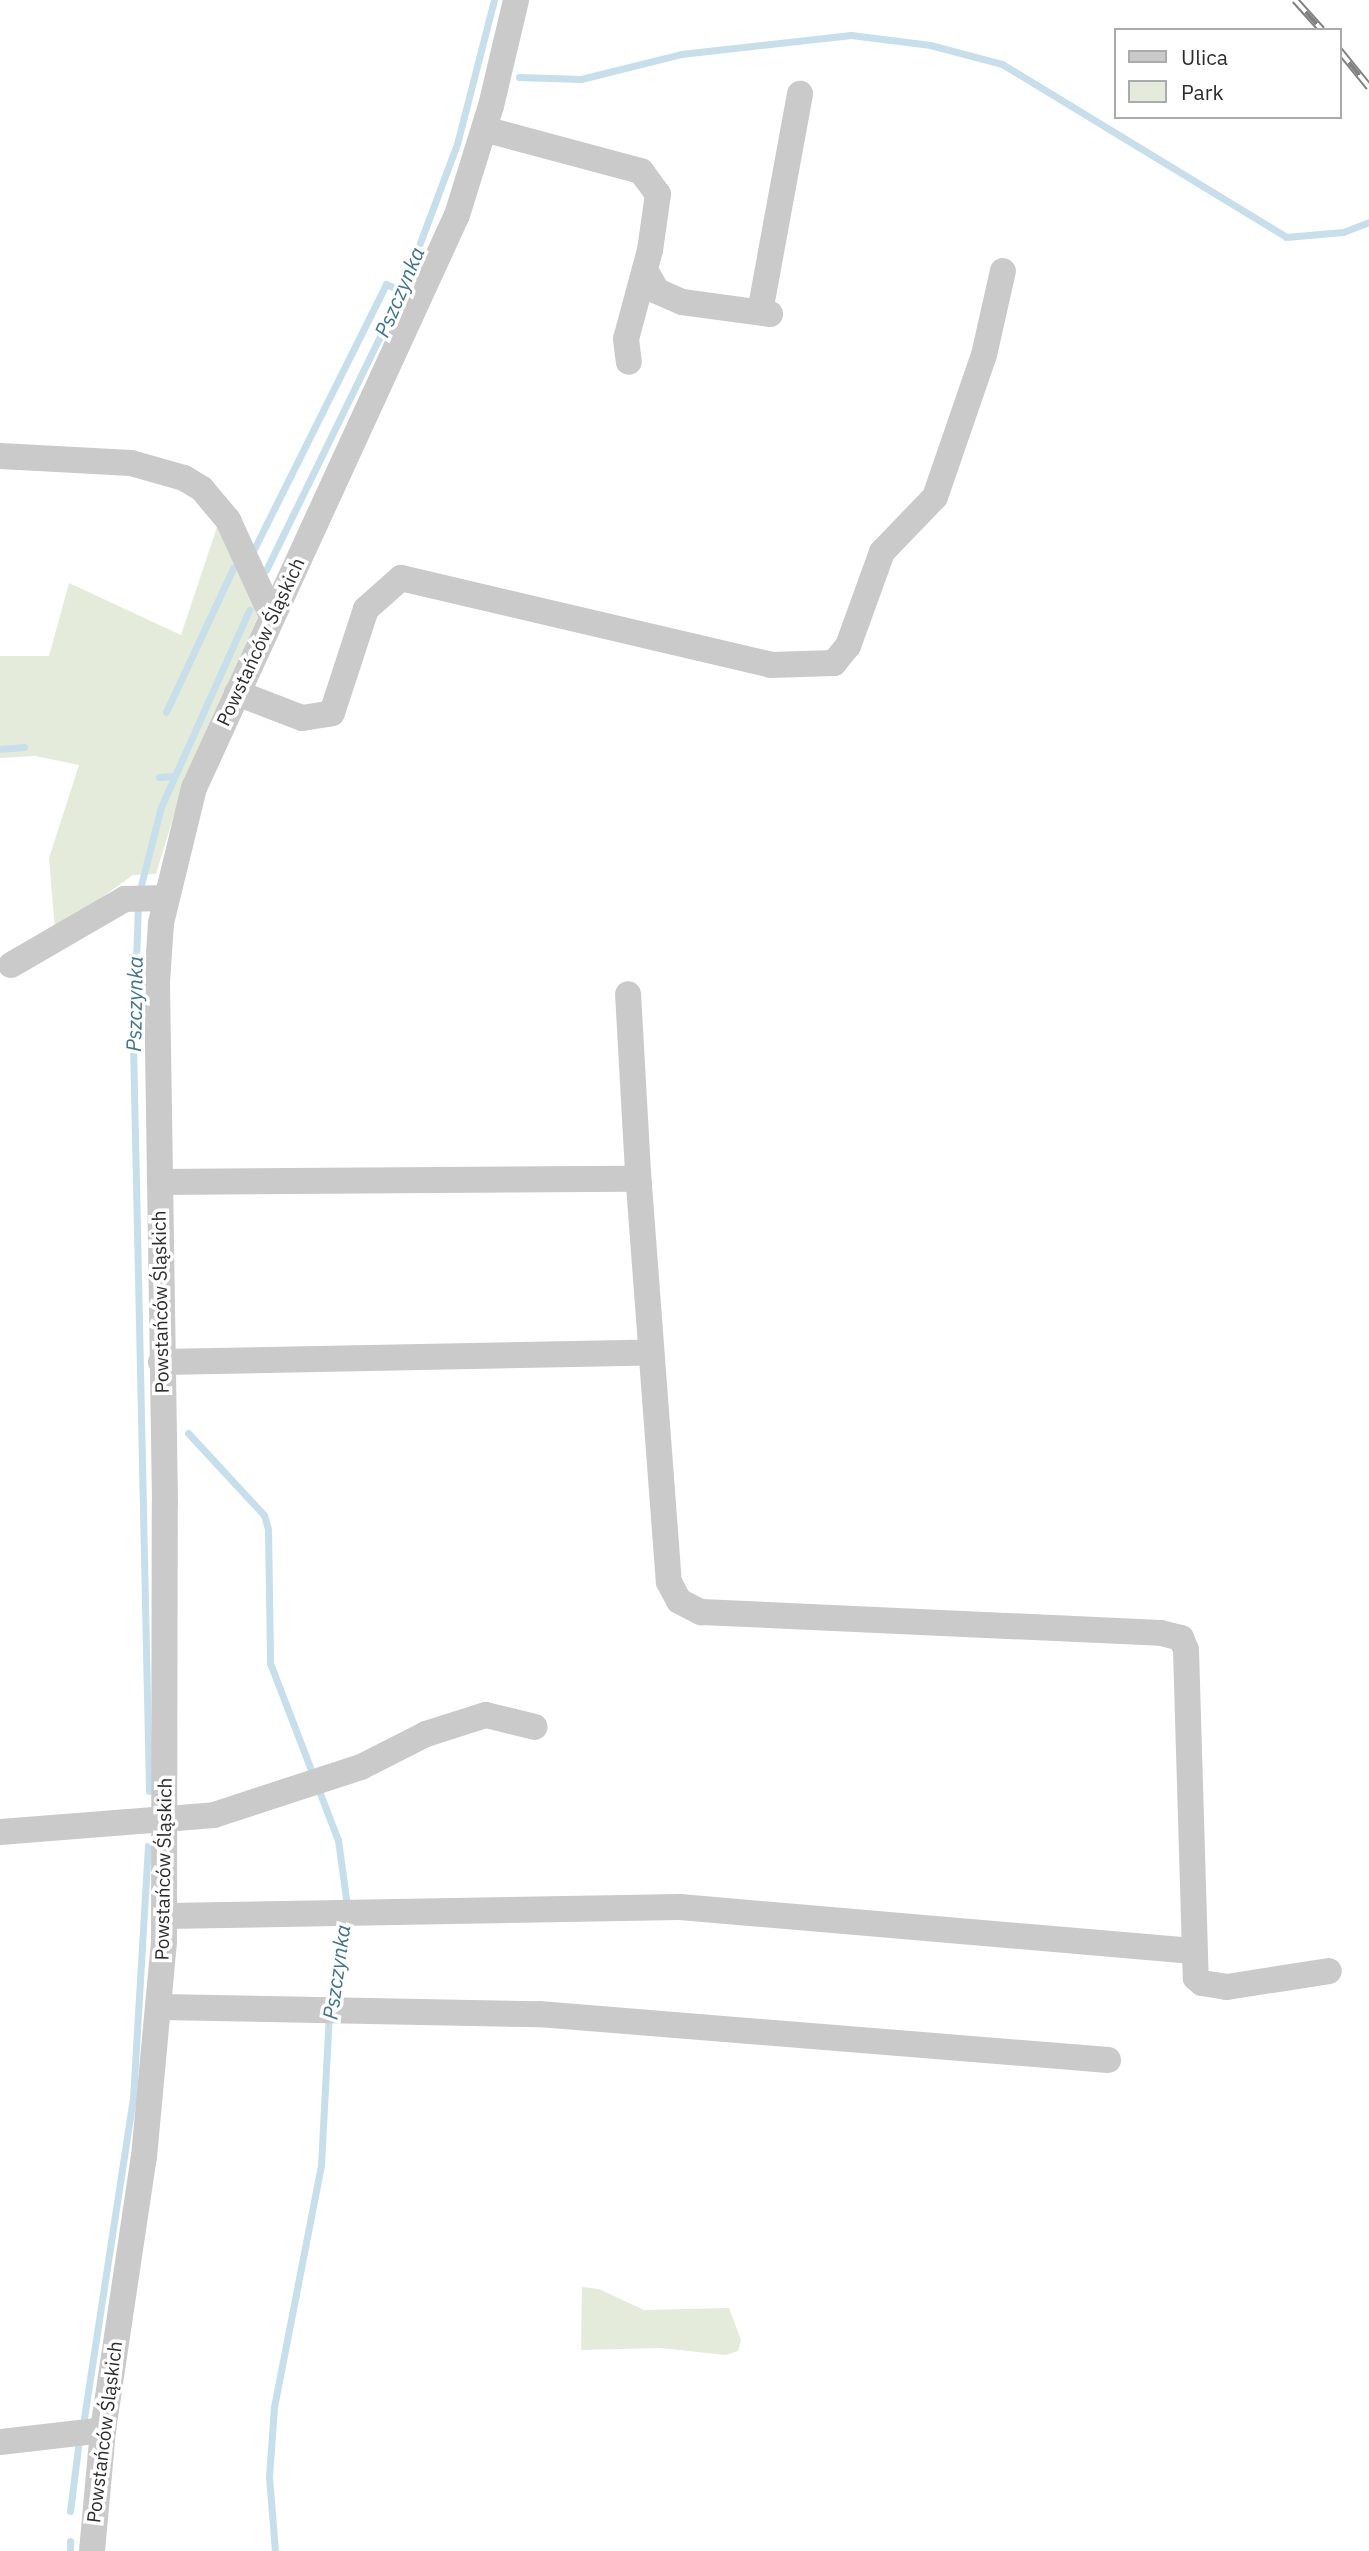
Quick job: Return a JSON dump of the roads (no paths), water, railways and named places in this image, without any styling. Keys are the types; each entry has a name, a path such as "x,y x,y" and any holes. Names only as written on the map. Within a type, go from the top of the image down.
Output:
{"street":[{"name":"Powstańców Śląskich","path":"92,2551 103,2430 144,2157 160,2007 165,1916 167,1817 157,982 165,898 194,788 457,215 484,129 516,0"},
{"path":"645,270 657,291 682,302 765,313 800,94"},
{"path":"484,129 641,172 658,194 645,270 626,340 629,362"},
{"path":"237,694 302,719 332,713 366,609 401,579 771,665 834,663 848,646 883,552 935,497 984,355 1003,271"},
{"path":"0,456 131,463 184,478 202,489 228,520 272,616"},
{"path":"11,965 125,899 165,898"},
{"path":"628,995 651,1353 669,1582 674,1595 690,1608 701,1612 1161,1633 1181,1638 1186,1650 1193,1951 1196,1978 1202,1983 1227,1987 1329,1971"},
{"name":"Powstańców Śląskich","path":"160,1182 629,1179 638,1172"},
{"path":"161,1362 651,1353"},
{"path":"0,1832 214,1815 361,1767 426,1734 486,1715 535,1727"},
{"path":"165,1916 346,1910 680,1907 1193,1951"},
{"path":"160,2007 313,2009 691,2023 1108,2060"},
{"path":"0,2442 103,2430"}],"waterway":[{"name":"Pszczynka","path":"266,570 402,291 457,144 494,0"},
{"path":"519,77 581,79 681,54 851,35 930,45 1002,64 1286,237 1343,232 1369,222"},
{"path":"254,549 386,284 402,291"},
{"path":"166,712 233,568"},
{"name":"Pszczynka","path":"139,893 161,807 249,610"},
{"path":"0,749 24,747"},
{"path":"159,777 174,776"},
{"name":"Pszczynka","path":"138,904 133,1044 149,1791"},
{"name":"Pszczynka","path":"188,1433 264,1515 268,1529 270,1663 338,1840 347,1906"},
{"path":"84,2418 133,2098 148,1845"},
{"name":"Pszczynka","path":"275,2551 269,2477 274,2407 321,2165 330,1991 346,1918"},
{"path":"70,2511 79,2440"},
{"path":"70,2541 70,2551"}],"railway":[{"path":"1295,0 1320,28"},
{"path":"1341,52 1369,87"}]}
